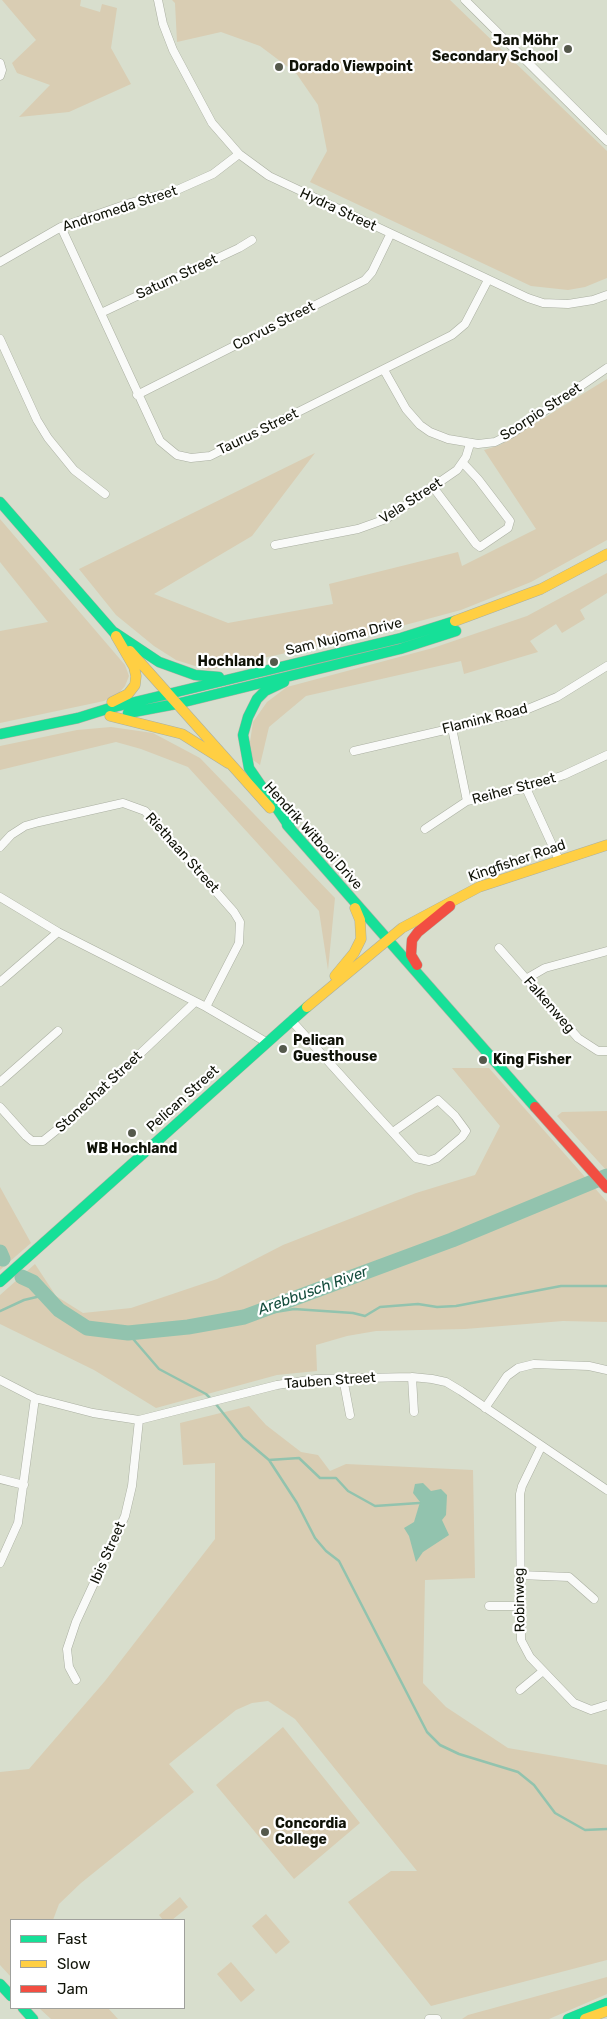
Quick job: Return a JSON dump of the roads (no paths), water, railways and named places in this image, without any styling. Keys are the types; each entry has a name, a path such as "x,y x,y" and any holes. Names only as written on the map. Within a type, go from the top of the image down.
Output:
{"main road":[{"name":"Hendrik Witbooi Drive","path":"0,502 228,763 291,829 347,895 607,1188"},
{"name":"Sam Nujoma Drive","path":"0,734 78,718 167,694 401,638 483,612 540,589 607,554"},
{"name":"Sam Nujoma Drive","path":"78,718 110,716 176,704 400,649 482,623 552,594 607,564"},
{"path":"114,632 147,656 182,671 203,676 238,677"},
{"path":"78,718 128,694 135,685 134,667 114,632"},
{"path":"291,829 249,768 243,735 248,717 257,699 265,691 303,672"},
{"path":"110,716 161,727 182,734 228,763"},
{"name":"Kingfisher Road","path":"387,938 419,917 499,879 607,845"},
{"path":"318,996 354,953 361,939 360,920 347,895"},
{"path":"440,998 414,961 410,945 418,932 462,896"},
{"name":"Pelican Street","path":"0,1282 266,1042 387,938"},
{"path":"0,1984 10,1995"},
{"path":"568,2019 607,2003"},
{"path":"24,2009 33,2019"},
{"path":"585,2019 607,2011"}],"street":[{"name":"Hydra Street","path":"158,0 158,8 169,42 197,99 212,123 239,154 269,176 390,235 543,303 582,302 607,295"},
{"path":"466,0 607,141"},
{"path":"0,63 2,70 0,76"},
{"name":"Andromeda Street","path":"0,262 61,227 130,203 177,190 213,174 239,154"},
{"name":"Taurus Street","path":"61,227 102,313 137,395 160,441 178,455 200,458 210,456 452,336 461,328 488,280"},
{"name":"Corvus Street","path":"137,395 365,280 372,272 390,235"},
{"name":"Saturn Street","path":"102,313 239,248 252,240"},
{"path":"0,339 37,420 48,438 74,470 105,494"},
{"name":"Scorpio Street","path":"384,370 409,413 420,425 430,432 448,439 470,444 495,442 511,434 607,368"},
{"path":"433,487 480,547 508,528 510,520 478,479 463,464 470,444"},
{"name":"Vela Street","path":"276,545 371,526 433,487 463,464"},
{"name":"Flamink Road","path":"354,751 518,713 541,705 607,666"},
{"path":"452,728 467,800"},
{"name":"Reiher Street","path":"425,829 467,800 526,788 564,775 607,755"},
{"path":"526,788 559,860"},
{"name":"Riethaan Street","path":"0,847 18,831 39,822 123,803 145,811 229,906 240,922 239,943 206,1007"},
{"path":"0,897 58,932 206,1007 266,1042"},
{"path":"0,982 58,932"},
{"name":"Falkenweg","path":"499,948 578,1038 598,1052 607,1051"},
{"path":"526,978 545,968 607,951"},
{"name":"Stonechat Street","path":"0,1107 32,1141 43,1141 74,1116 196,1002"},
{"path":"291,1020 392,1132 416,1158 429,1161 446,1153 466,1131 455,1116 438,1100 392,1132"},
{"path":"0,1082 58,1031"},
{"path":"485,1408 507,1376 518,1368 534,1364 589,1366 607,1370"},
{"path":"412,1377 414,1412"},
{"name":"Tauben Street","path":"0,1380 35,1398 93,1413 139,1420 287,1384 343,1378 412,1377 446,1382 607,1490"},
{"path":"343,1378 350,1416"},
{"path":"0,1563 15,1532 24,1485 35,1398"},
{"name":"Ibis Street","path":"76,1680 69,1667 67,1649 125,1516 134,1473 139,1420"},
{"name":"Robinweg","path":"542,1447 522,1486 520,1494 520,1632 524,1648 574,1703 591,1710 607,1705"},
{"path":"0,1478 24,1485"},
{"path":"520,1575 569,1577 594,1599"},
{"path":"489,1606 520,1606"},
{"path":"520,1690 543,1671"},
{"path":"429,2019 437,2019"}],"waterway":[{"name":"Arebbusch River","path":"22,1277 33,1282 59,1310 87,1328 128,1333 188,1327 244,1317 452,1240 607,1176"},
{"name":"Arebbusch River","path":"0,1252 3,1259"},
{"path":"244,1317 294,1309 353,1313 365,1316 380,1307 418,1304 437,1307 456,1306 561,1286 607,1286"},
{"path":"0,1311 24,1300 45,1295"},
{"path":"128,1333 159,1369 206,1394 211,1399"},
{"path":"215,1403 243,1438 269,1460 297,1503 315,1538 326,1551 339,1561 427,1732 440,1745 459,1754 518,1772 534,1785 555,1813 585,1830 607,1829"},
{"path":"269,1460 299,1458 320,1478 336,1478 348,1491 375,1506 419,1503"}],"place":[{"name":"Jan Möhr Secondary School","path":"568,49"},
{"name":"Dorado Viewpoint","path":"279,67"},
{"name":"Hochland","path":"274,662"},
{"name":"Pelican Guesthouse","path":"283,1049"},
{"name":"King Fisher","path":"483,1060"},
{"name":"WB Hochland","path":"132,1133"},
{"name":"Concordia College","path":"265,1832"}]}
